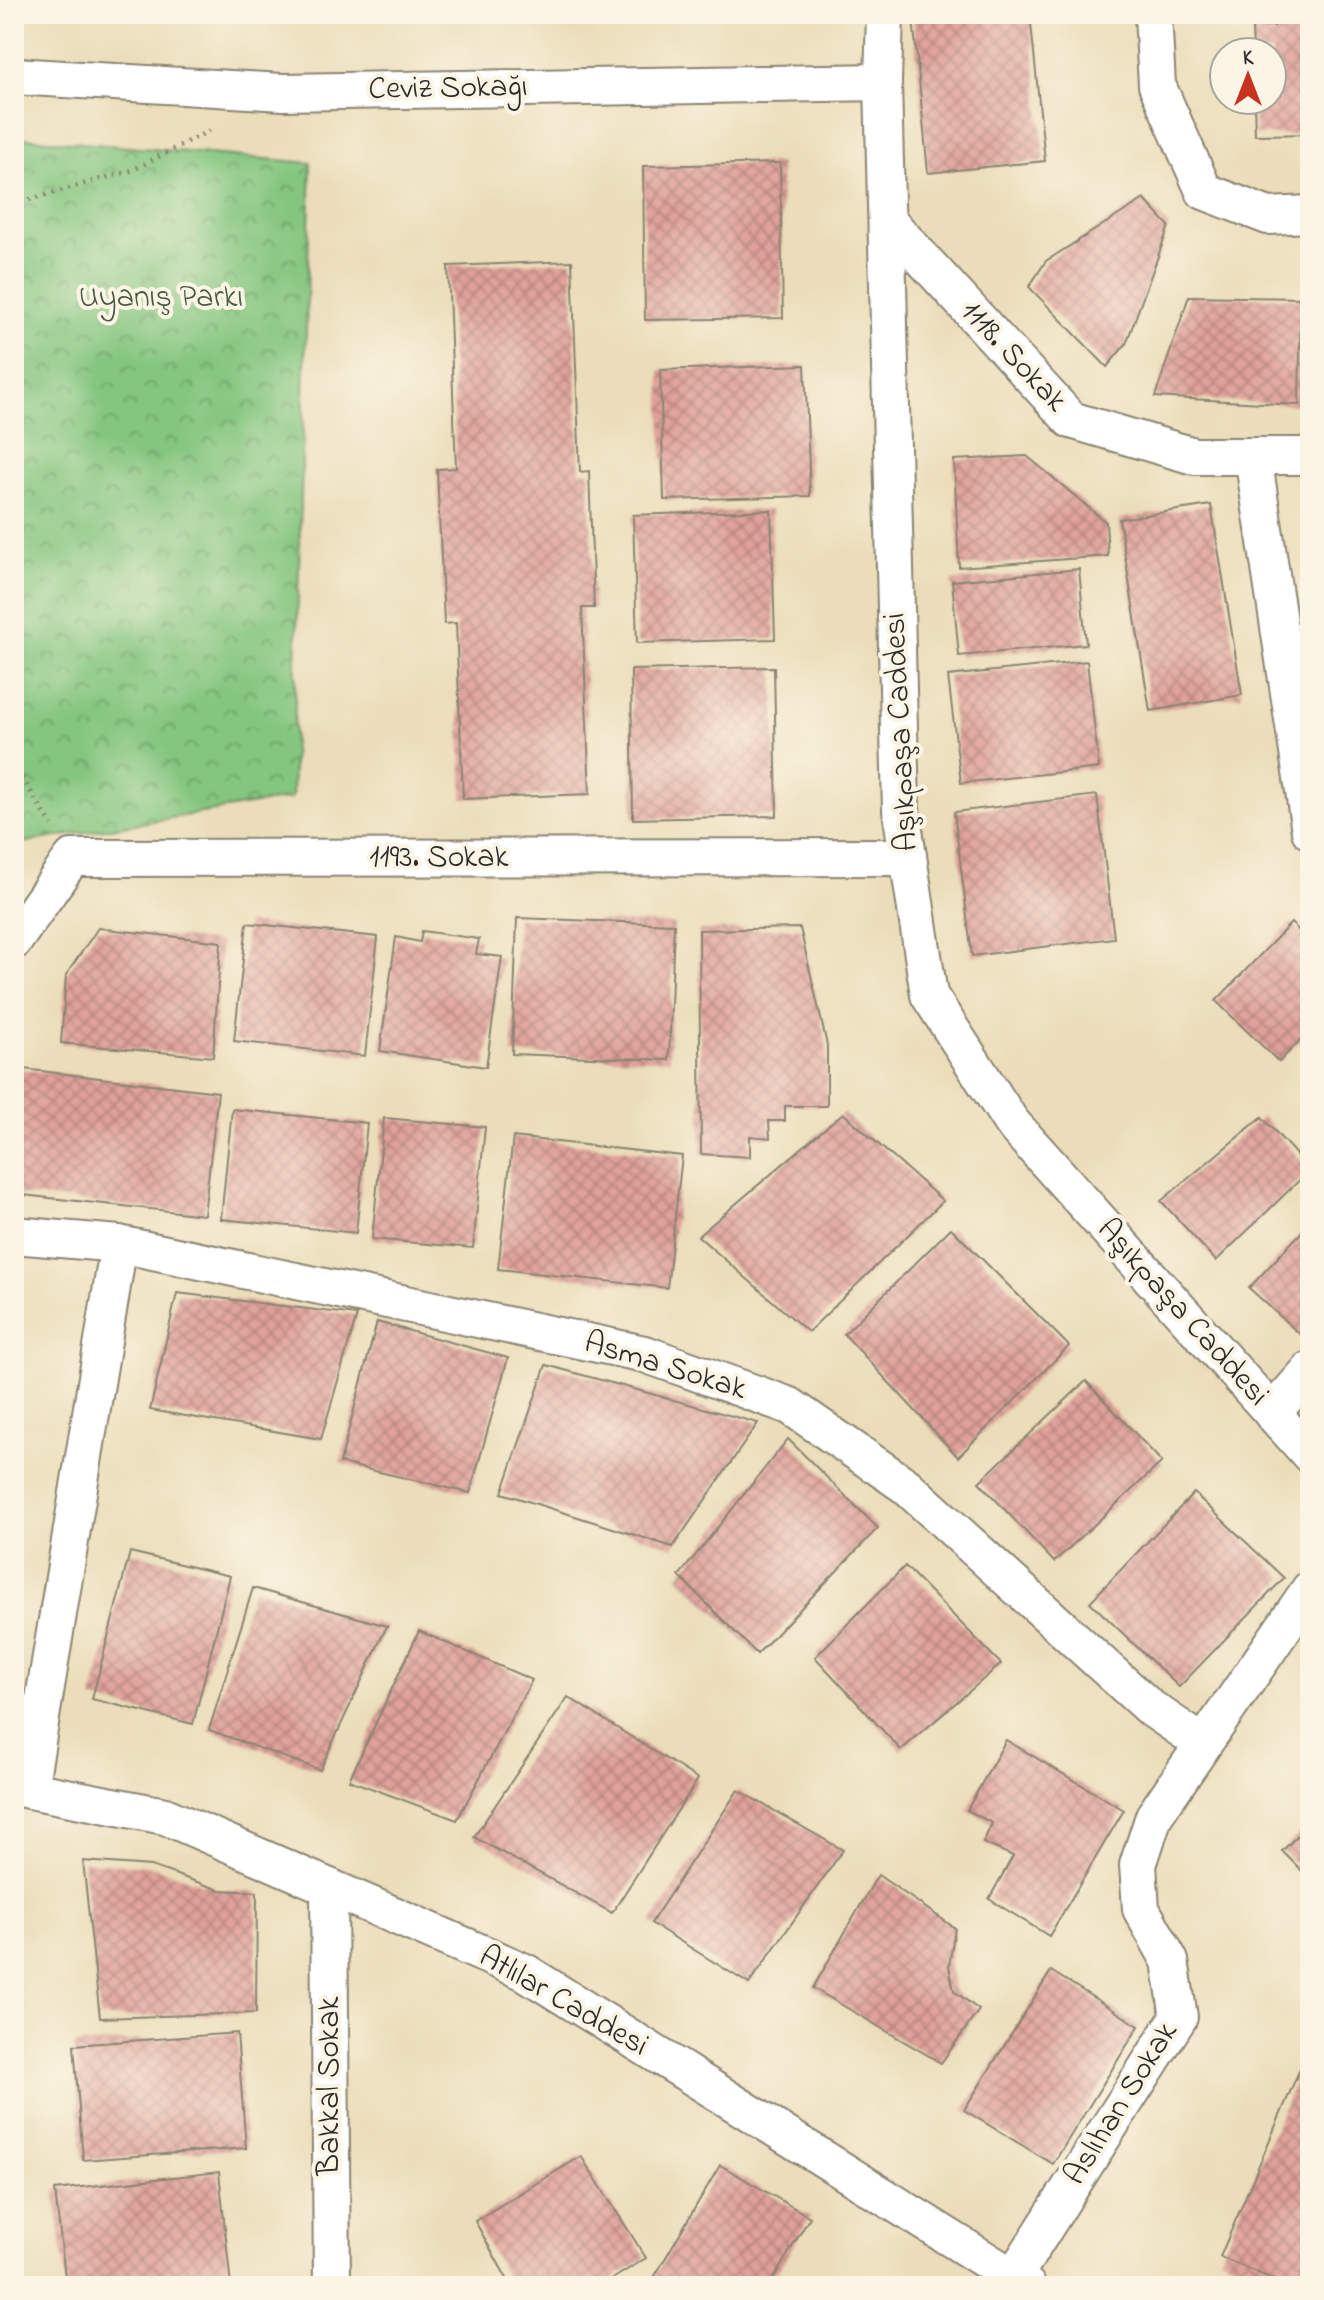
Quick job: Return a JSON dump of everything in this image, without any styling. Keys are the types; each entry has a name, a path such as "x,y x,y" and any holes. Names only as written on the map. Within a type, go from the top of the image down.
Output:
{"street":[{"name":"Aşıkpaşa Caddesi","path":"885,14 883,82 901,810 929,995 1011,1122 1310,1455"},
{"path":"1153,14 1157,85 1204,191 1268,216 1310,214"},
{"name":"Ceviz Sokağı","path":"14,76 283,92 883,82"},
{"name":"1118. Sokak","path":"887,220 1071,420 1194,456 1310,456"},
{"path":"1253,456 1310,831"},
{"name":"1193. Sokak","path":"72,858 908,857"},
{"path":"14,941 72,858"},
{"name":"Asma Sokak","path":"14,1235 119,1244 645,1354 790,1406 906,1486 1149,1707 1202,1743"},
{"path":"22,1789 119,1244"},
{"path":"1272,1413 1310,1370"},
{"name":"Aslıhan Sokak","path":"1020,2282 1179,2017 1170,1961 1141,1909 1138,1865 1154,1816 1310,1589"},
{"name":"Atlılar Caddesi","path":"22,1789 165,1816 525,1972 1020,2282"},
{"name":"Bakkal Sokak","path":"329,1887 332,2286"}],"path":[{"path":"14,204 133,170 215,128"},
{"path":"14,764 72,858"}],"green space":[{"name":"Uyanış Parkı","path":"14,137 311,163 292,798 14,844"}],"building":[{"path":"959,14 1030,14 1045,161 928,173 913,18"},
{"path":"1283,14 1310,14 1310,134 1255,135 1254,116 1288,116 1288,36 1252,36 1252,26 1274,26"},
{"path":"780,163 783,318 645,320 643,166"},
{"path":"1144,199 1169,226 1126,344 1107,367 1029,287 1046,261"},
{"path":"572,261 580,472 589,471 594,608 582,608 590,794 463,799 456,623 444,624 437,469 456,468 448,266"},
{"path":"1189,296 1301,298 1299,405 1155,397"},
{"path":"805,365 810,496 664,500 660,370"},
{"path":"1027,456 1106,522 1108,556 959,567 954,460"},
{"path":"1211,505 1242,695 1150,711 1119,519"},
{"path":"771,510 775,639 637,643 633,515"},
{"path":"1079,569 1086,644 959,656 952,581"},
{"path":"1087,661 1099,768 961,783 948,676"},
{"path":"774,667 777,816 633,819 631,670"},
{"path":"1097,795 1114,938 972,956 954,812"},
{"path":"517,918 674,924 669,1060 512,1054"},
{"path":"247,923 378,937 365,1056 234,1041"},
{"path":"1291,923 1310,941 1310,1030 1279,1062 1216,1001"},
{"path":"98,928 221,942 213,1057 61,1043 66,975"},
{"path":"800,928 827,1045 827,1106 785,1106 785,1121 769,1121 770,1138 750,1136 750,1157 701,1154 699,930"},
{"path":"422,931 479,939 476,954 502,957 486,1067 380,1051 396,937 420,942"},
{"path":"15,1068 218,1092 204,1215 14,1194"},
{"path":"232,1109 367,1123 356,1233 221,1219"},
{"path":"843,1113 943,1201 808,1332 698,1236"},
{"path":"1262,1117 1310,1170 1216,1261 1161,1201"},
{"path":"384,1118 485,1127 473,1248 372,1239"},
{"path":"513,1137 682,1156 667,1288 498,1269"},
{"path":"1310,1223 1310,1330 1303,1337 1249,1288"},
{"path":"951,1228 1069,1346 958,1457 844,1334"},
{"path":"177,1293 357,1315 321,1439 150,1410"},
{"path":"377,1322 508,1358 470,1493 340,1463"},
{"path":"546,1365 758,1423 673,1547 502,1493"},
{"path":"1086,1381 1162,1462 1054,1562 979,1482"},
{"path":"788,1439 878,1528 757,1654 679,1576"},
{"path":"1194,1493 1284,1578 1179,1687 1090,1602"},
{"path":"130,1552 230,1576 193,1724 92,1699"},
{"path":"905,1566 1001,1664 901,1750 815,1657"},
{"path":"253,1588 387,1626 320,1770 209,1730"},
{"path":"419,1631 532,1680 457,1820 349,1780"},
{"path":"568,1697 698,1779 612,1913 474,1837"},
{"path":"1006,1740 1124,1810 1049,1936 989,1899 1013,1856 983,1843 992,1823 967,1810"},
{"path":"738,1790 843,1850 749,1984 651,1923"},
{"path":"1310,1823 1310,1879 1282,1851"},
{"path":"83,1861 151,1866 220,1890 257,1892 256,2013 100,2018"},
{"path":"878,1875 955,1928 949,1966 954,1991 979,2010 941,2063 813,1988"},
{"path":"1051,1971 1139,2026 1053,2164 964,2110"},
{"path":"237,2033 246,2148 83,2160 74,2045"},
{"path":"1304,2059 1310,2062 1310,2286 1289,2286 1220,2257"},
{"path":"581,2156 646,2258 601,2286 511,2286 475,2221"},
{"path":"720,2165 810,2217 769,2286 649,2286"},
{"path":"219,2172 231,2286 66,2286 55,2190"}]}
